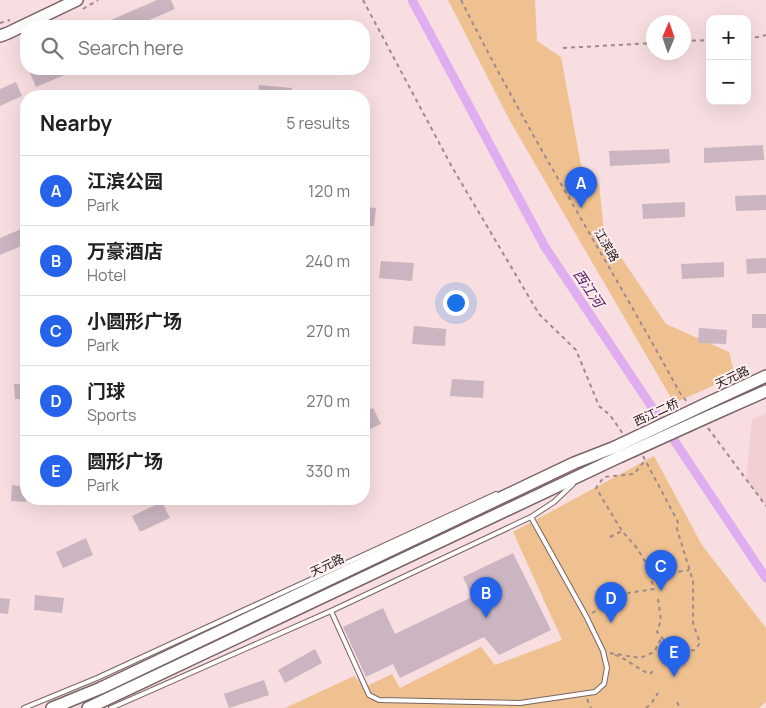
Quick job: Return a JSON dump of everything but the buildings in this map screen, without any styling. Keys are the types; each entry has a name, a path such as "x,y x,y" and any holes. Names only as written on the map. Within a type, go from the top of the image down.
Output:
{"main road":[{"path":"36,20 77,0"},
{"path":"0,36 20,28"},
{"name":"天元路","path":"710,402 766,375"},
{"name":"西江二桥","path":"617,452 714,414 766,391"},
{"name":"西江二桥","path":"617,452 710,402"},
{"path":"88,708 580,477 617,452"},
{"name":"天元路","path":"52,708 101,688 574,463 617,452"}],"lane":[{"path":"509,488 542,473 574,463"},
{"path":"111,708 331,611 531,517 554,502 580,477"},
{"path":"24,708 97,678 500,492"},
{"path":"331,611 369,695 378,700 520,703 595,692 604,684 607,668 603,651 586,616 531,517"}],"path":[{"path":"363,0 452,167 539,314 576,350 600,406 610,415 623,435"},
{"name":"江滨路","path":"460,0 495,69 644,326 680,393 690,406"},
{"path":"751,38 766,35"},
{"path":"691,41 706,40"},
{"path":"563,48 646,43"},
{"path":"706,426 766,506"},
{"path":"640,453 646,459 678,522 677,529 693,581 693,623 700,643 695,650 686,651 683,661"},
{"path":"586,616 628,593 654,589 646,563 637,548 622,531 596,488 604,477 634,474 646,459"},
{"path":"610,537 622,531"},
{"path":"660,585 671,573 690,570"},
{"path":"658,598 662,620 657,632 664,640 662,657"},
{"path":"603,651 640,658 654,652 662,638"},
{"path":"603,651 624,658 640,670 650,674 654,670"},
{"path":"588,693 587,699 591,708"},
{"path":"646,708 658,693"},
{"path":"677,702 680,708"}],"shaded area":[{"path":"448,0 535,0 537,41 561,57 581,165 599,184 604,232 666,324 729,352 735,376 674,403 510,121"},
{"path":"766,413 766,505 746,480 752,419"},
{"path":"654,456 702,545 766,628 766,702 759,708 285,708 354,676 365,687 392,674 400,688 481,647 495,665 562,640 513,532"}],"waterway":[{"name":"西江河","path":"412,0 545,247 766,578"}],"place":[{"name":"江滨公园","path":"581,208"},
{"name":"小圆形广场","path":"661,591"},
{"name":"万豪酒店","path":"486,618"},
{"name":"门球","path":"611,623"},
{"name":"圆形广场","path":"674,677"}]}
